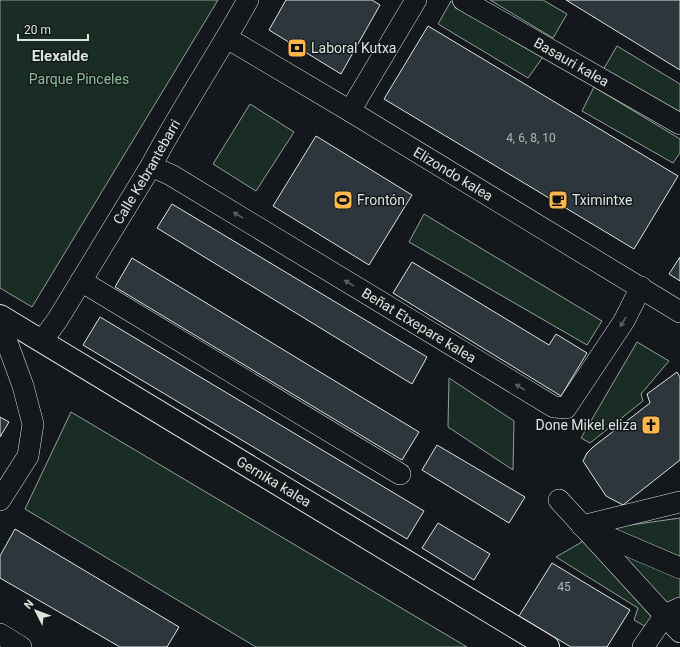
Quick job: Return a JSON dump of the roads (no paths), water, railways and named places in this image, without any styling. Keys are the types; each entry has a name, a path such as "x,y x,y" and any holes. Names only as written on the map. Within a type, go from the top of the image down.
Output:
{"main road":[{"name":"Gernika kalea","path":"0,316 548,647"}],"street":[{"name":"Calle Kebrantebarri","path":"42,341 58,319 151,166 163,142 227,38 248,0"},
{"path":"350,111 416,0"},
{"name":"Basauri kalea","path":"463,0 680,124"},
{"name":"Elizondo kalea","path":"227,38 641,287 680,312"},
{"name":"Beñat Etxepare kalea","path":"151,166 171,175 554,407 566,408 624,321 641,287"},
{"path":"81,281 400,474"},
{"path":"0,323 23,386 32,424 28,456 0,500"},
{"path":"559,500 582,526 672,612 680,632"},
{"path":"582,526 680,502"},
{"path":"582,526 680,568"},
{"path":"643,647 672,612"},
{"path":"0,634 21,647"}],"place":[{"name":"Laboral Kutxa","path":"297,48"},
{"name":"Frontón","path":"343,200"},
{"name":"Tximintxe","path":"558,200"},
{"name":"Done Mikel eliza","path":"651,425"}],"district":[{"name":"Elexalde","path":"60,56"}],"park label":[{"name":"Parque Pinceles","path":"79,79"}]}
